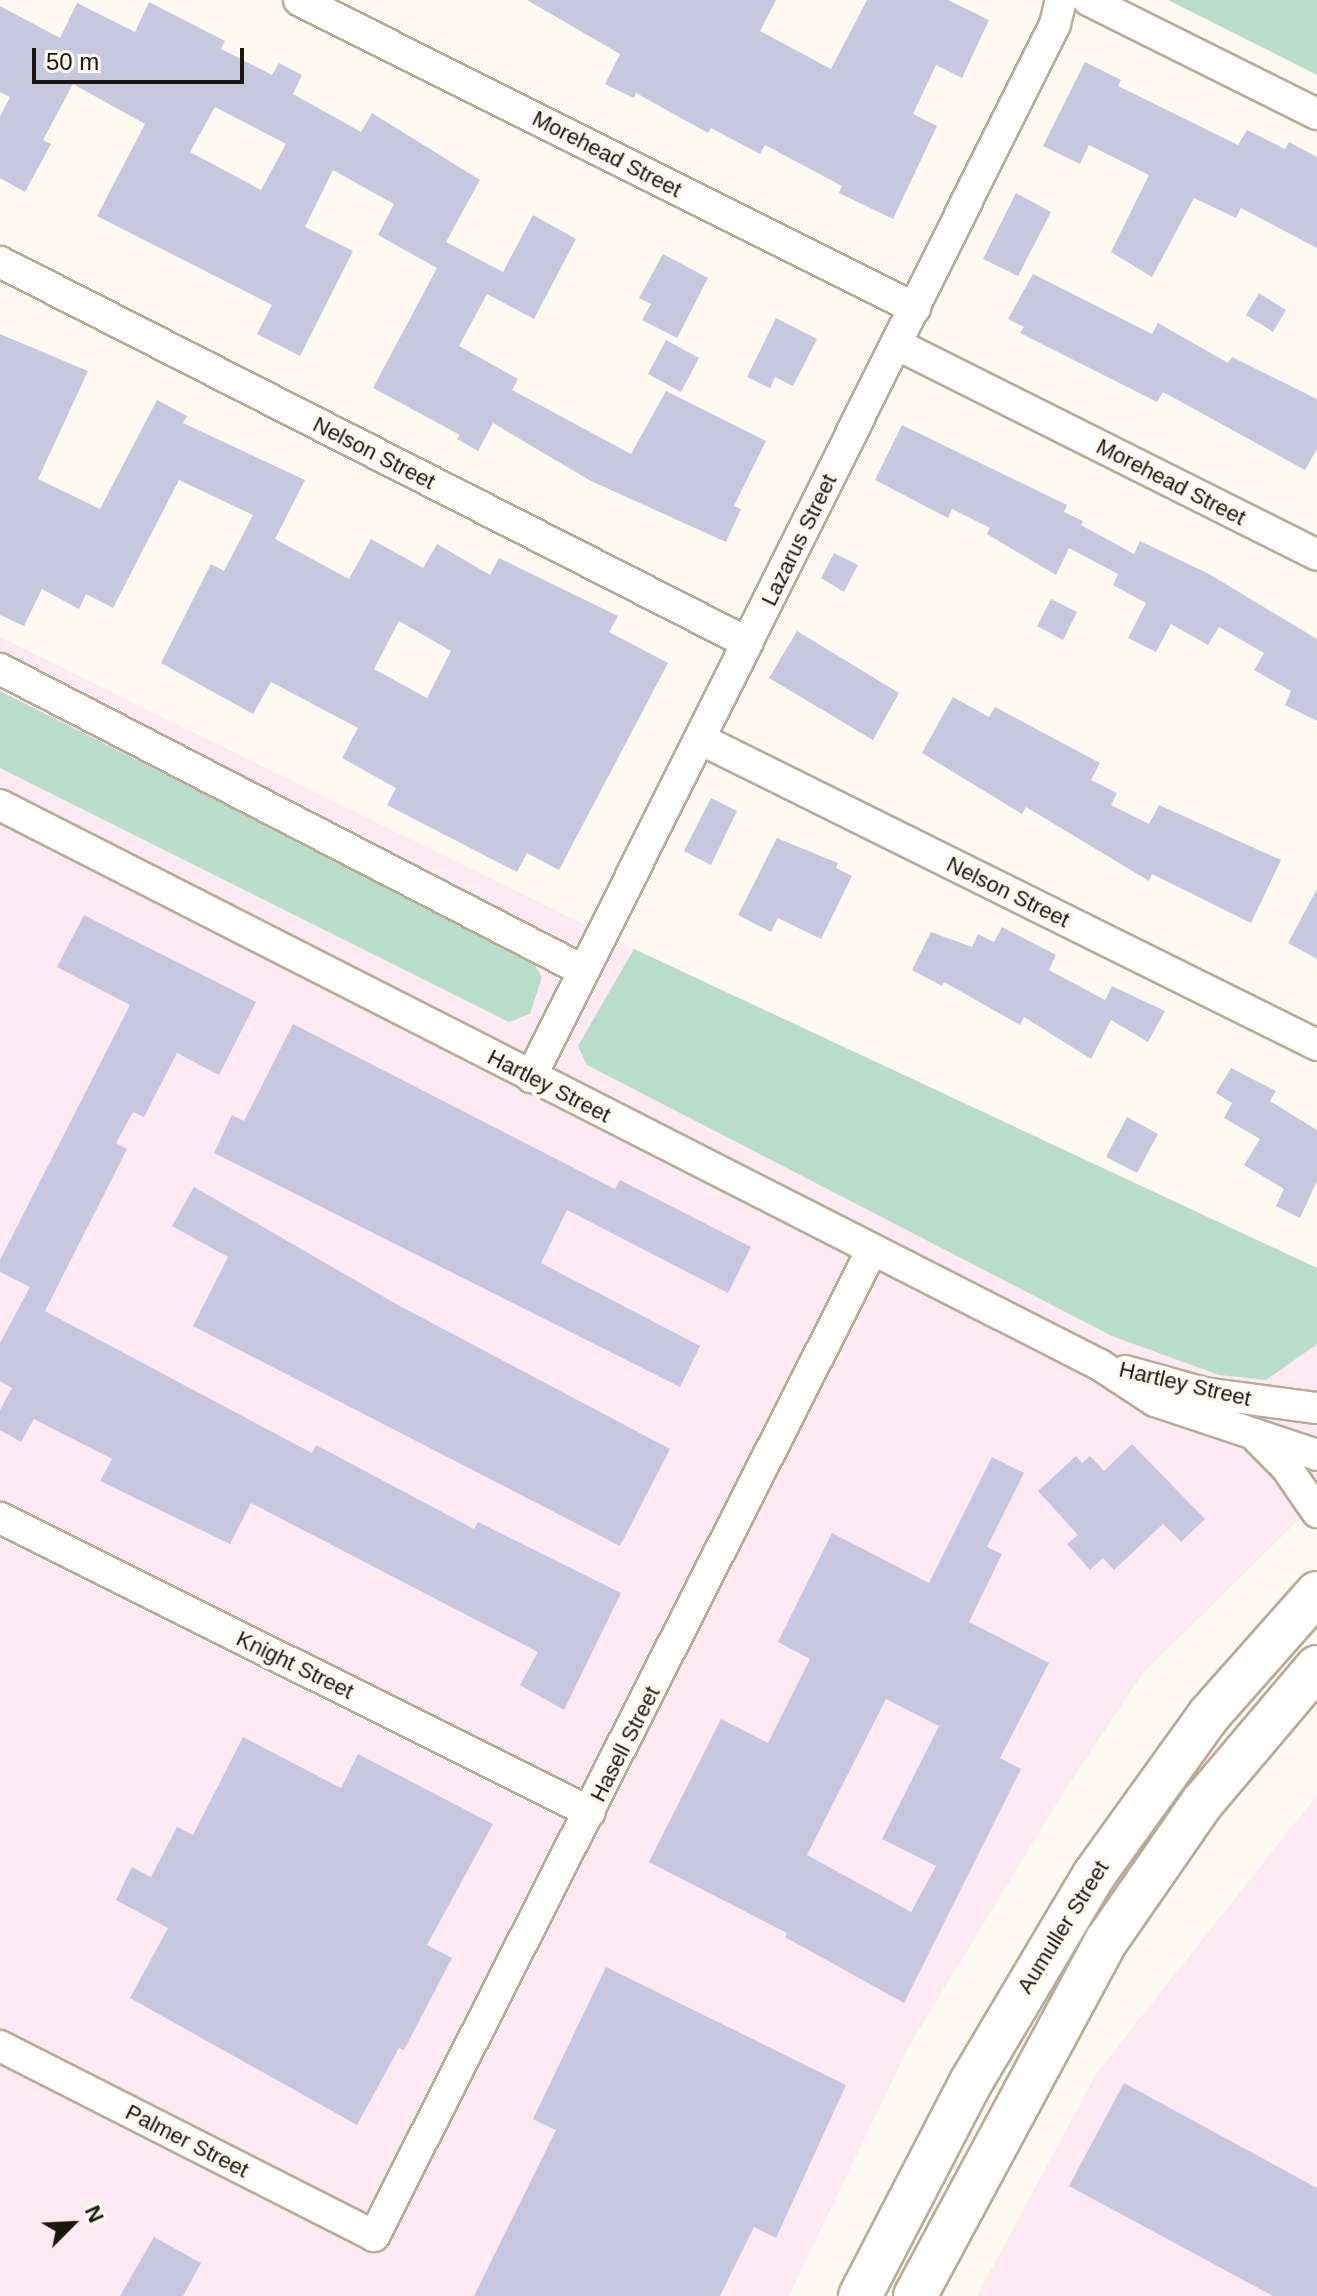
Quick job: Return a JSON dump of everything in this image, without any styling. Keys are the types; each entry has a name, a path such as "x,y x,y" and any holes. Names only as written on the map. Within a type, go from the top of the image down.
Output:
{"main road":[{"name":"Aumuller Street","path":"860,2296 971,2082 1094,1875 1209,1715 1312,1591"},
{"name":"Aumuller Street","path":"915,2296 1107,1940 1230,1766 1317,1667"}],"street":[{"name":"Morehead Street","path":"299,0 915,308"},
{"name":"Lazarus Street","path":"531,1077 1055,24 1061,0"},
{"path":"1088,0 1317,114"},
{"name":"Nelson Street","path":"0,262 748,643"},
{"name":"Morehead Street","path":"896,344 1317,555"},
{"path":"0,669 584,971"},
{"name":"Nelson Street","path":"700,739 1317,1045"},
{"name":"Hartley Street","path":"0,805 1100,1365 1155,1401 1317,1455"},
{"name":"Hasell Street","path":"374,2236 872,1250"},
{"name":"Hartley Street","path":"1100,1365 1204,1393 1317,1408"},
{"name":"Hartley Street","path":"1254,1436 1286,1467 1317,1512"},
{"name":"Knight Street","path":"0,1518 590,1812"},
{"name":"Palmer Street","path":"0,2046 374,2236"}],"shaded area":[{"path":"0,637 634,949 1317,1268 1317,1502 1143,1673 1062,1795 909,2046 789,2296 0,2296"},
{"path":"1317,1795 1317,2296 977,2296 1096,2074"}],"green space":[{"path":"1168,0 1317,0 1317,75"},
{"path":"0,691 531,959 542,977 530,1014 509,1022 0,768"},
{"path":"634,949 1317,1268 1317,1344 1266,1380 1219,1375 1112,1336 587,1065 578,1046"}],"building":[{"path":"527,0 776,0 760,31 831,69 867,0 948,0 989,20 962,78 936,65 913,114 937,126 893,219 839,193 842,186 765,145 760,154 711,128 708,133 636,93 634,98 605,84 620,54"},
{"path":"149,2 225,41 221,49 272,75 279,63 302,75 293,94 361,132 372,113 480,180 446,242 503,272 533,215 576,239 534,319 487,294 459,346 518,379 512,390 631,454 666,391 766,441 734,506 741,509 726,542 591,481 493,423 478,451 457,439 460,435 373,388 437,268 378,235 394,204 333,170 305,227 353,251 300,356 257,334 272,305 97,216 145,124 73,84 43,140 51,144 25,192 0,178 0,116 10,97 0,92 0,6 60,38 77,3 135,32","holes":["215,107 286,144 261,190 190,152"]},
{"path":"1085,62 1121,80 1118,86 1238,145 1247,130 1285,149 1289,142 1317,157 1317,248 1241,208 1236,218 1194,198 1152,277 1111,252 1149,175 1089,145 1080,164 1043,146"},
{"path":"1016,193 1051,212 1018,276 983,259"},
{"path":"663,254 708,278 677,338 642,320 651,304 639,298"},
{"path":"1033,274 1152,334 1158,323 1228,363 1232,357 1317,399 1317,449 1305,470 1163,392 1157,402 1020,333 1024,327 1008,319"},
{"path":"1259,293 1286,310 1273,332 1246,315"},
{"path":"776,318 817,339 793,386 775,377 770,388 747,377"},
{"path":"0,334 88,371 38,479 100,509 157,400 187,416 183,423 305,480 275,539 349,579 371,539 423,568 437,544 490,575 499,558 618,616 609,632 668,663 559,870 527,853 517,872 387,805 396,788 342,758 358,728 271,682 253,714 161,663 211,564 224,571 253,515 179,480 113,608 86,594 79,609 42,589 24,626 0,615","holes":["399,621 451,651 427,698 374,669"]},
{"path":"666,340 699,358 681,392 648,374"},
{"path":"902,425 1067,505 1064,512 1083,521 1081,525 1134,554 1140,541 1209,574 1317,639 1317,721 1285,705 1291,691 1254,670 1264,653 1219,627 1208,645 1171,624 1156,652 1128,638 1146,603 1113,585 1118,574 1069,548 1056,575 987,534 990,528 952,509 948,518 875,480"},
{"path":"834,553 858,565 844,592 821,578"},
{"path":"1051,599 1077,612 1063,640 1037,626"},
{"path":"797,631 899,693 873,740 769,678"},
{"path":"953,697 989,717 995,707 1100,763 1091,780 1117,793 1111,805 1149,824 1159,805 1281,860 1251,923 1152,874 1149,881 1026,807 1022,814 922,753"},
{"path":"711,798 737,811 711,865 684,851"},
{"path":"777,838 838,863 836,868 852,876 821,939 778,918 771,932 738,915"},
{"path":"1317,889 1317,959 1288,943"},
{"path":"84,915 256,1002 219,1075 177,1053 144,1117 133,1112 116,1143 127,1149 45,1311 312,1453 316,1445 474,1529 478,1522 621,1593 564,1710 520,1685 538,1652 251,1503 230,1544 100,1481 112,1459 34,1419 21,1442 0,1430 0,1410 12,1388 0,1381 0,1343 30,1287 0,1272 0,1260 130,1005 57,967"},
{"path":"1002,927 1056,955 1049,970 1105,1000 1112,986 1165,1011 1148,1042 1111,1020 1091,1059 1024,1017 1020,1025 944,982 942,986 912,970 931,932 972,947 978,934 994,942"},
{"path":"293,1024 615,1189 620,1180 751,1247 728,1293 567,1210 541,1263 700,1346 680,1387 214,1153 232,1115 244,1121"},
{"path":"1231,1068 1276,1091 1270,1101 1317,1130 1317,1181 1300,1218 1276,1206 1284,1189 1244,1165 1260,1139 1224,1118 1232,1103 1216,1093"},
{"path":"1127,1117 1158,1134 1137,1173 1106,1157"},
{"path":"194,1187 398,1305 670,1449 620,1546 193,1326 228,1257 172,1226"},
{"path":"1132,1444 1205,1519 1181,1542 1163,1524 1114,1570 1103,1558 1090,1570 1067,1544 1078,1535 1038,1491 1076,1456 1082,1463 1090,1456 1104,1471"},
{"path":"992,1457 1024,1473 987,1547 1002,1554 969,1622 1049,1663 1000,1758 1021,1769 904,2003 785,1937 787,1933 649,1862 721,1719 768,1743 810,1659 778,1642 832,1533 929,1583","holes":["886,1699 939,1726 882,1839 936,1866 911,1912 807,1855"]},
{"path":"243,1737 341,1788 358,1754 493,1824 427,1945 452,1958 404,2050 399,2048 357,2125 130,1998 168,1928 116,1900 132,1867 151,1877 177,1827 193,1835"},
{"path":"606,1967 846,2085 776,2238 754,2227 720,2296 474,2296 556,2130 533,2119"},
{"path":"1124,2083 1317,2188 1317,2296 1273,2296 1069,2186"},
{"path":"154,2237 201,2263 183,2296 120,2296"}]}
